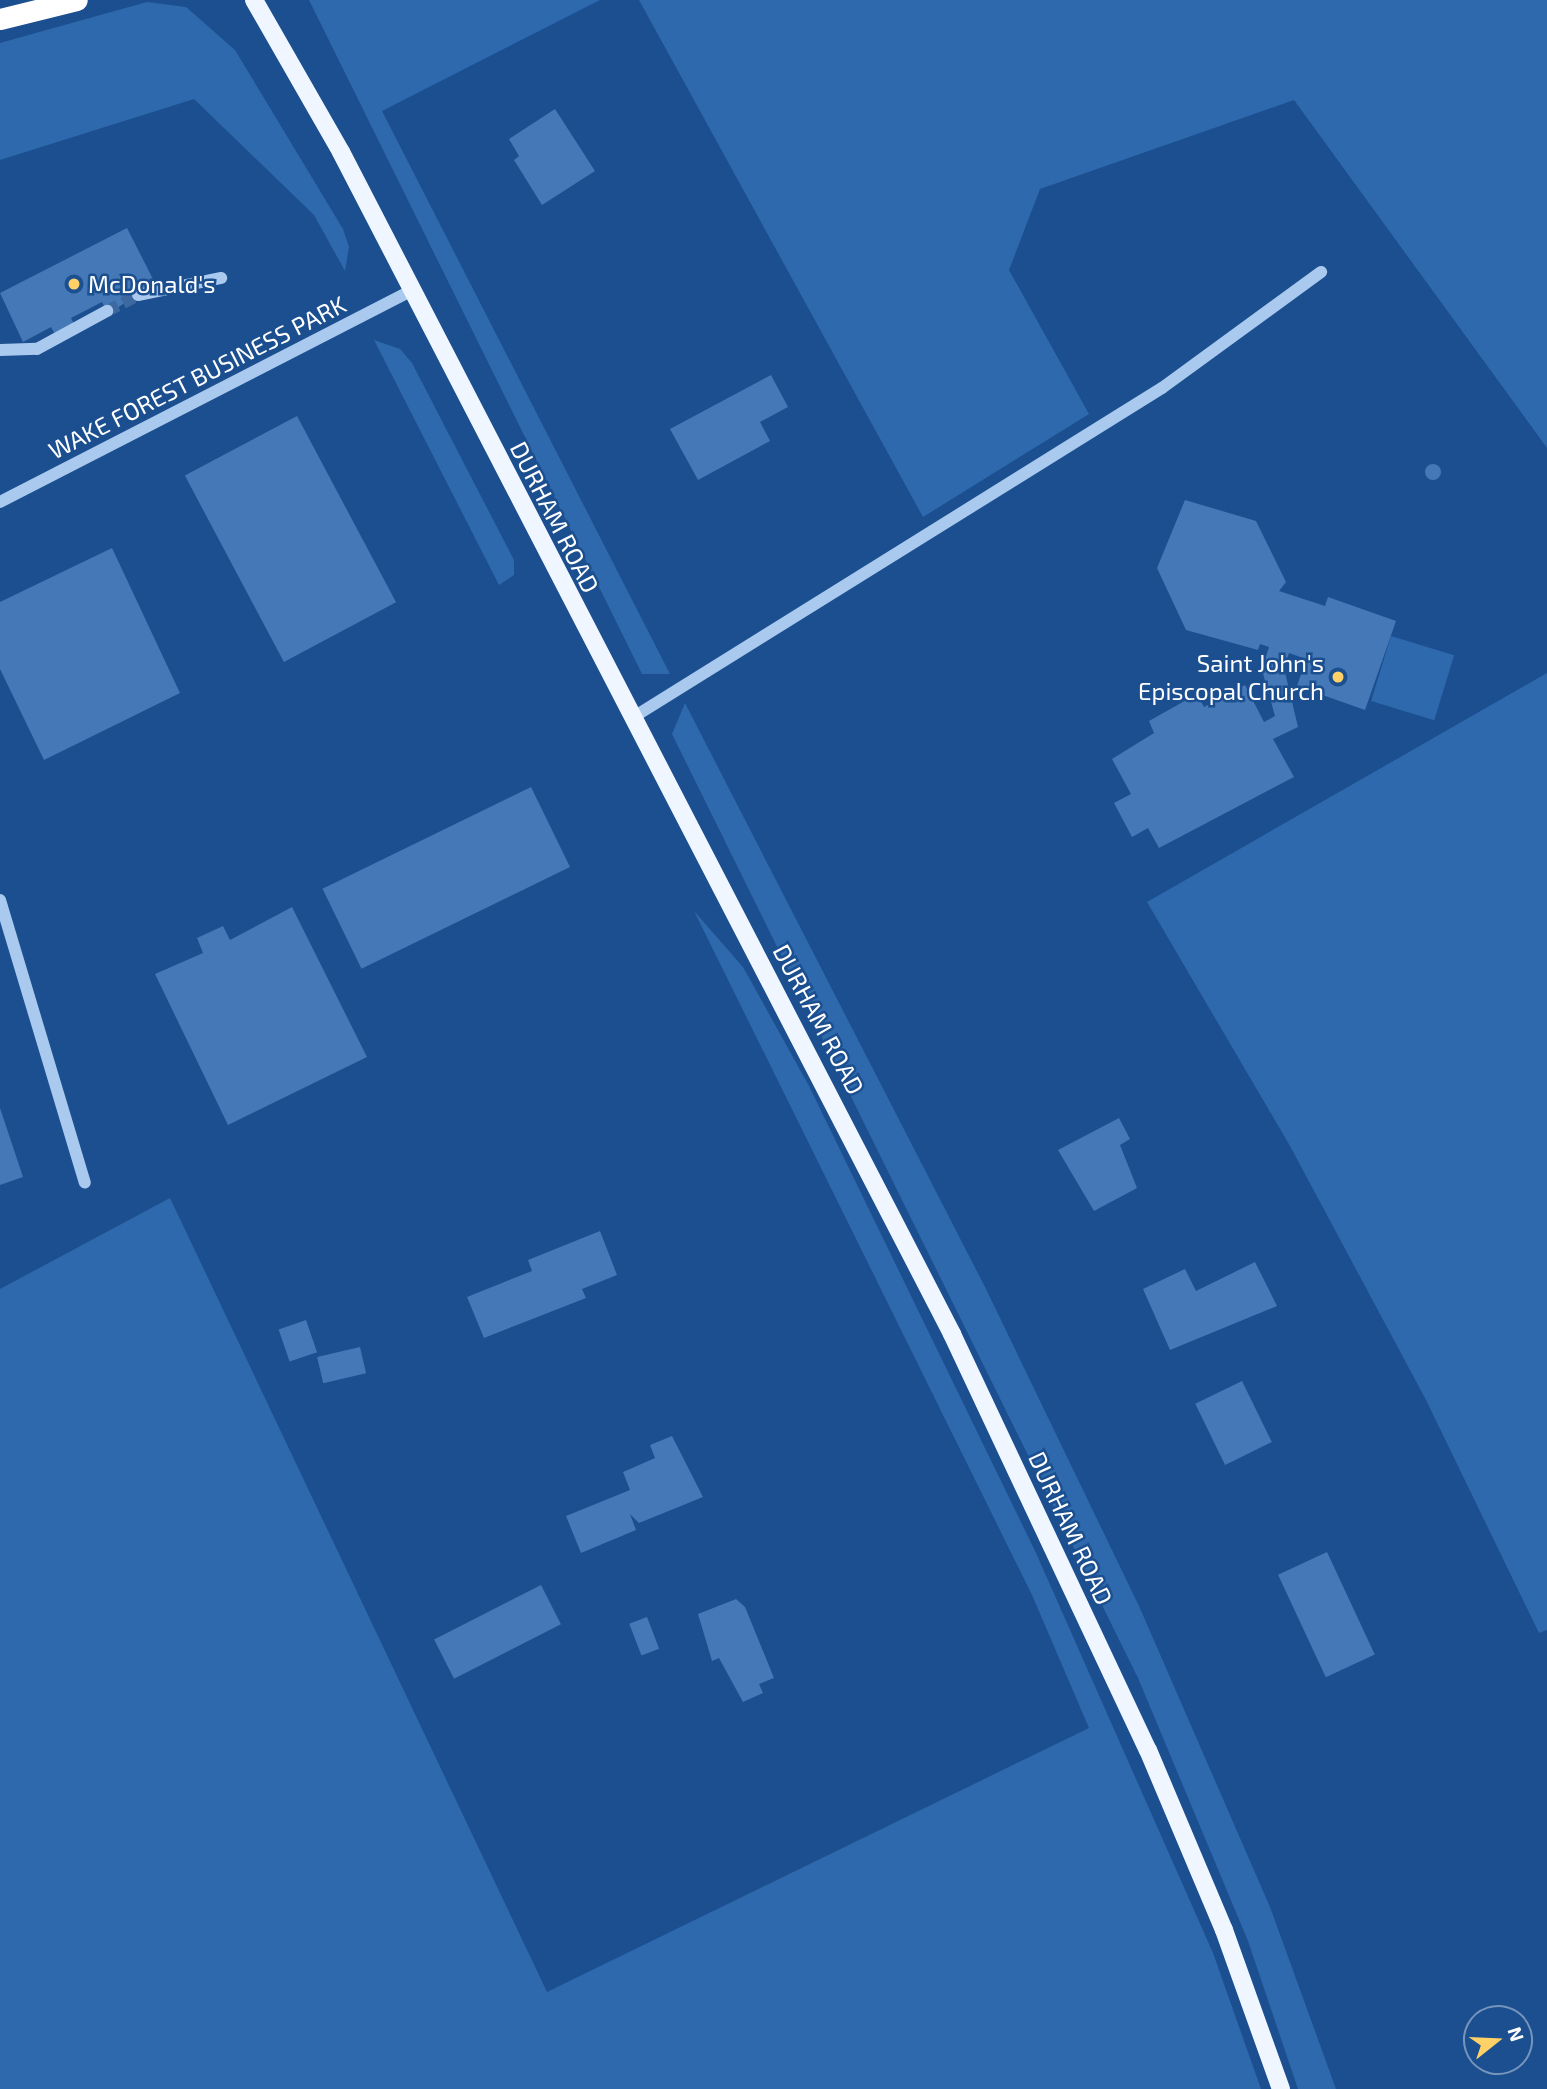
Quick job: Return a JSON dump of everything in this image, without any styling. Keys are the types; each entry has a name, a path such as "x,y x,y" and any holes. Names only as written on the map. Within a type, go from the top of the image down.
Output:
{"highway":[{"path":"0,19 78,0"}],"main road":[{"name":"DURHAM ROAD","path":"254,0 412,290 632,718 859,1149 1075,1592 1224,1930 1281,2089"}],"street":[{"path":"632,718 1161,388 1321,272"},
{"path":"138,295 222,278"},
{"name":"WAKE FOREST BUSINESS PARK","path":"0,502 412,290"},
{"path":"0,350 37,349 107,311"},
{"path":"0,900 85,1183"}],"shaded area":[{"path":"309,0 600,0 382,111 670,674 642,674"},
{"path":"639,0 1547,0 1547,448 1294,100 1040,189 1009,270 1089,414 923,517"},
{"path":"147,2 186,7 235,50 343,229 349,247 345,271 314,215 194,99 0,160 0,43"},
{"path":"374,340 400,349 412,363 514,560 514,575 499,585"},
{"path":"1391,636 1454,655 1434,720 1371,701"},
{"path":"1547,673 1547,1630 1539,1633 1426,1400 1290,1146 1147,902"},
{"path":"685,703 985,1287 1139,1606 1270,1907 1336,2089 1298,2089 1248,1941 1138,1678 672,734"},
{"path":"694,911 743,967 809,1086 1036,1553 1213,1953 1261,2089 0,2089 0,1289 170,1198 547,1992 1089,1728 1032,1595"}],"building":[{"path":"555,109 595,171 542,205 514,160 519,156 509,139"},
{"path":"127,228 155,283 108,314 102,302 71,318 75,326 56,336 51,327 23,342 0,293"},
{"path":"771,375 788,407 760,422 770,441 698,480 670,429"},
{"path":"297,416 396,602 284,662 185,476"},
{"path":"1430,464 1436,464 1441,472 1439,478 1430,480 1425,475 1425,469"},
{"name":"Saint John's Episcopal Church","path":"1185,500 1256,521 1286,582 1279,591 1325,606 1328,597 1396,621 1365,710 1297,686 1306,659 1289,653 1284,668 1298,727 1273,739 1294,777 1159,848 1148,828 1132,837 1114,803 1131,794 1112,759 1154,733 1149,721 1197,694 1204,707 1245,685 1264,722 1275,716 1262,670 1269,647 1260,644 1258,650 1186,630 1157,568"},
{"path":"112,548 180,693 44,760 0,669 0,602"},
{"path":"531,787 570,867 361,969 322,889"},
{"path":"292,907 367,1057 228,1125 155,974 203,953 197,938 223,926 230,940"},
{"path":"0,1108 23,1177 0,1185"},
{"path":"1119,1118 1130,1139 1120,1145 1137,1188 1094,1211 1058,1150"},
{"path":"600,1231 617,1275 582,1289 586,1298 484,1338 467,1297 532,1271 528,1260"},
{"path":"1255,1262 1277,1306 1170,1350 1143,1289 1185,1269 1196,1291"},
{"path":"306,1320 317,1352 290,1362 279,1329"},
{"path":"360,1347 366,1373 323,1383 317,1357"},
{"path":"1242,1381 1272,1442 1225,1465 1195,1404"},
{"path":"672,1436 703,1497 639,1523 630,1514 636,1530 581,1553 566,1516 630,1490 623,1472 655,1458 650,1445"},
{"path":"1327,1552 1375,1654 1326,1677 1278,1575"},
{"path":"541,1585 561,1624 454,1679 434,1639"},
{"path":"736,1599 745,1607 774,1678 759,1684 763,1693 743,1702 719,1658 712,1661 698,1614"},
{"path":"647,1617 659,1649 641,1656 629,1624"}],"tunnel":[{"path":"107,311 138,295"}],"place":[{"name":"McDonald's","path":"74,284"},
{"name":"Saint John's Episcopal Church","path":"1338,677"}]}
